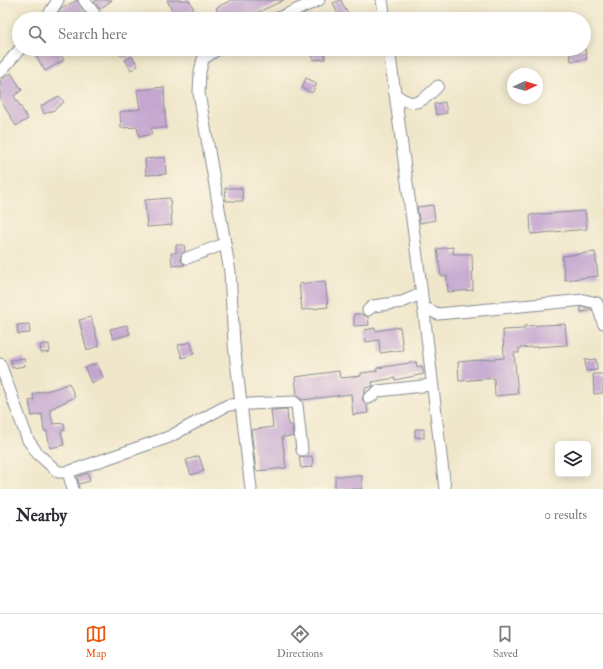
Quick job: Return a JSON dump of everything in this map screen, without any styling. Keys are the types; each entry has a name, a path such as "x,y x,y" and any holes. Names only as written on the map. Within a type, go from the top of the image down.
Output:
{"street":[{"path":"50,12 58,0"},
{"path":"84,0 93,12"},
{"path":"291,12 318,0"},
{"path":"382,0 384,12"},
{"path":"0,72 14,56"},
{"path":"207,56 202,59 199,93 230,272 234,344 251,489"},
{"path":"390,56 445,489"},
{"path":"395,94 404,101 415,103 424,100 438,86"},
{"path":"187,258 224,244"},
{"path":"368,310 373,306 402,302 421,294"},
{"path":"423,307 438,314 584,300 597,303 603,324"},
{"path":"0,364 28,440 38,454 58,472 68,472 169,437 228,405 294,402 297,405 302,450"},
{"path":"370,398 378,391 431,385"},
{"path":"68,472 73,489"}],"building":[{"path":"77,0 84,12 59,12 61,9"},
{"path":"97,0 112,0 100,9 94,2"},
{"path":"167,0 189,0 194,9 188,12 173,12"},
{"path":"231,0 284,0 258,12 218,12 216,8"},
{"path":"341,0 347,12 337,12 333,3"},
{"path":"36,56 61,56 64,60 45,71"},
{"path":"132,56 138,66 131,70 125,60"},
{"path":"313,56 325,56 325,59 313,60"},
{"path":"570,56 586,56 587,59 571,61"},
{"path":"11,73 22,90 14,96 28,119 16,126 0,99 0,81"},
{"path":"306,78 317,83 312,93 302,88"},
{"path":"164,87 166,128 151,128 152,134 139,137 137,127 121,128 120,112 140,109 137,90"},
{"path":"59,96 64,102 54,110 44,114 41,106"},
{"path":"445,102 447,113 436,115 434,104"},
{"path":"165,157 166,174 146,175 145,159"},
{"path":"225,188 242,188 243,201 226,201"},
{"path":"170,198 172,225 147,227 145,200"},
{"path":"433,205 435,220 420,223 417,207"},
{"path":"585,211 587,229 531,234 530,215"},
{"path":"176,245 184,245 185,251 180,257 181,261 185,265 172,266 171,253 176,253"},
{"path":"453,247 453,254 472,254 473,290 448,292 447,276 441,276 437,249"},
{"path":"595,252 598,276 565,280 562,256"},
{"path":"325,281 328,307 302,310 299,284"},
{"path":"581,307 591,309 592,311 581,312"},
{"path":"354,314 362,314 368,317 369,325 354,326"},
{"path":"91,317 99,346 87,350 79,320"},
{"path":"29,324 30,333 18,334 17,325"},
{"path":"565,324 567,345 519,348 519,353 514,353 518,394 495,396 494,378 459,381 458,362 504,358 503,330 524,329 524,326"},
{"path":"127,325 130,334 113,339 110,329"},
{"path":"400,327 403,350 380,353 379,340 366,342 365,330 375,328 375,331"},
{"path":"191,342 194,354 182,358 178,345"},
{"path":"49,344 50,352 41,353 40,345"},
{"path":"24,358 25,366 12,368 11,360"},
{"path":"596,359 597,370 586,371 585,360"},
{"path":"416,362 417,367 422,366 424,374 395,380 395,378 372,382 373,386 365,388 362,399 367,405 368,413 353,415 351,394 302,400 297,396 295,377 339,371 340,378 361,376 361,373 377,371 377,368"},
{"path":"97,363 103,378 91,383 85,368"},
{"path":"593,374 603,374 603,393 594,394"},
{"path":"69,383 75,397 50,409 53,424 64,423 65,430 61,431 64,445 50,448 47,431 44,431 42,414 32,416 29,401 34,400 33,394 57,388"},
{"path":"287,409 288,425 292,425 293,436 282,437 286,468 256,471 251,430 273,427 271,410"},
{"path":"415,429 424,429 424,438 415,437"},
{"path":"199,456 204,471 191,475 186,460"},
{"path":"312,456 313,467 301,468 299,457"},
{"path":"88,473 90,481 79,484 77,477"},
{"path":"335,476 362,476 362,489 335,489"}]}
